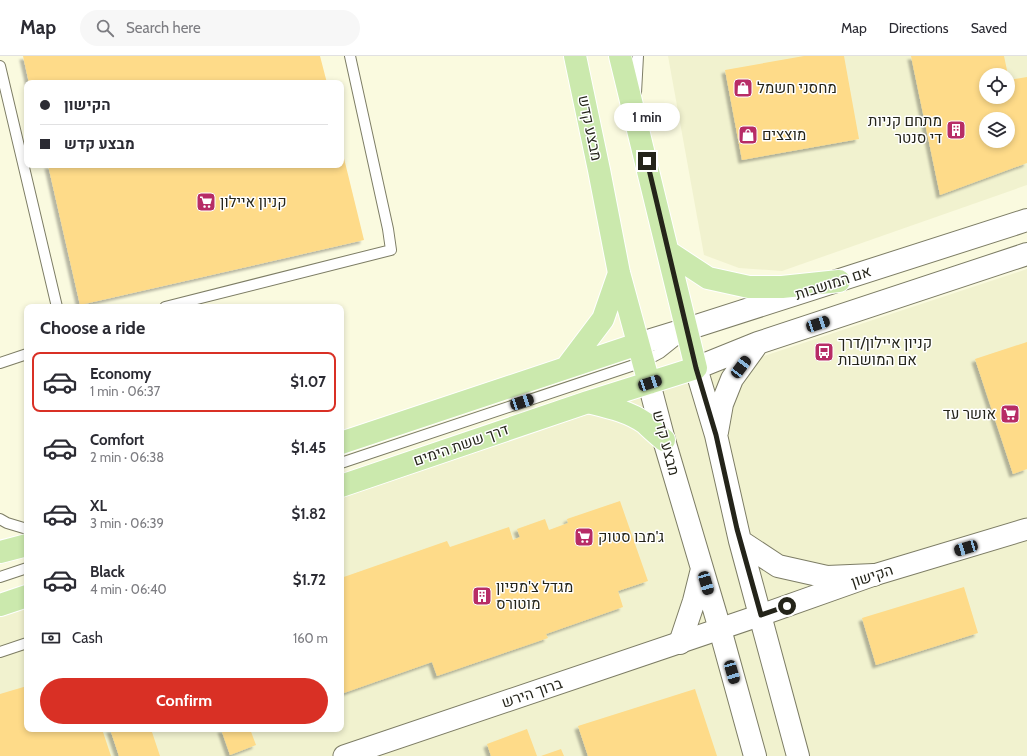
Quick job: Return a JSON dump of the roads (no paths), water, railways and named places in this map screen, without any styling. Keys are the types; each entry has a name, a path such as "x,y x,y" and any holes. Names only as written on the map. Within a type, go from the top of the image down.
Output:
{"main road":[{"name":"מבצע קדש","path":"575,56 619,273 650,383"},
{"path":"620,56 670,254 696,368"},
{"path":"670,254 708,278 749,287 782,287 839,281"},
{"path":"566,368 603,319 619,273"},
{"path":"344,442 566,368 641,353"},
{"name":"דרך ששת הימים","path":"344,485 588,402 696,368"},
{"path":"588,402 613,408 633,416 664,440"},
{"path":"0,552 24,545"},
{"path":"0,605 24,597"}],"street":[{"name":"אם המושבות","path":"641,353 687,330 1027,220"},
{"path":"798,756 740,541 716,435 696,368 758,343 1027,254"},
{"path":"716,435 722,404 732,379 758,343"},
{"name":"מבצע קדש","path":"650,383 664,440 720,629 755,756"},
{"name":"הקישון","path":"720,629 874,575 1027,529"},
{"path":"740,541 778,566 826,577 874,575"},
{"path":"680,643 694,601 702,568"},
{"name":"ברוך הירש","path":"344,756 720,629"}],"lane":[{"path":"177,304 391,250 387,222 350,56"},
{"path":"635,115 638,56"},
{"path":"0,66 24,167"},
{"path":"24,168 56,304"},
{"name":"דרך ששת הימים","path":"344,462 641,353"},
{"path":"0,363 24,355"},
{"path":"0,519 7,523 24,528"},
{"path":"0,577 24,569"},
{"path":"0,652 24,644"}],"place":[{"name":"מחסני חשמל","path":"743,88"},
{"name":"מתחם קניות די סנטר","path":"956,130"},
{"name":"מוצצים","path":"748,135"},
{"name":"קניון איילון","path":"206,202"},
{"name":"קניון איילון/דרך אם המושבות","path":"824,352"},
{"name":"אושר עד","path":"1010,414"},
{"name":"ג'מבו סטוק","path":"584,537"},
{"name":"מגדל צ'מפיון מוטורס","path":"482,596"}]}
